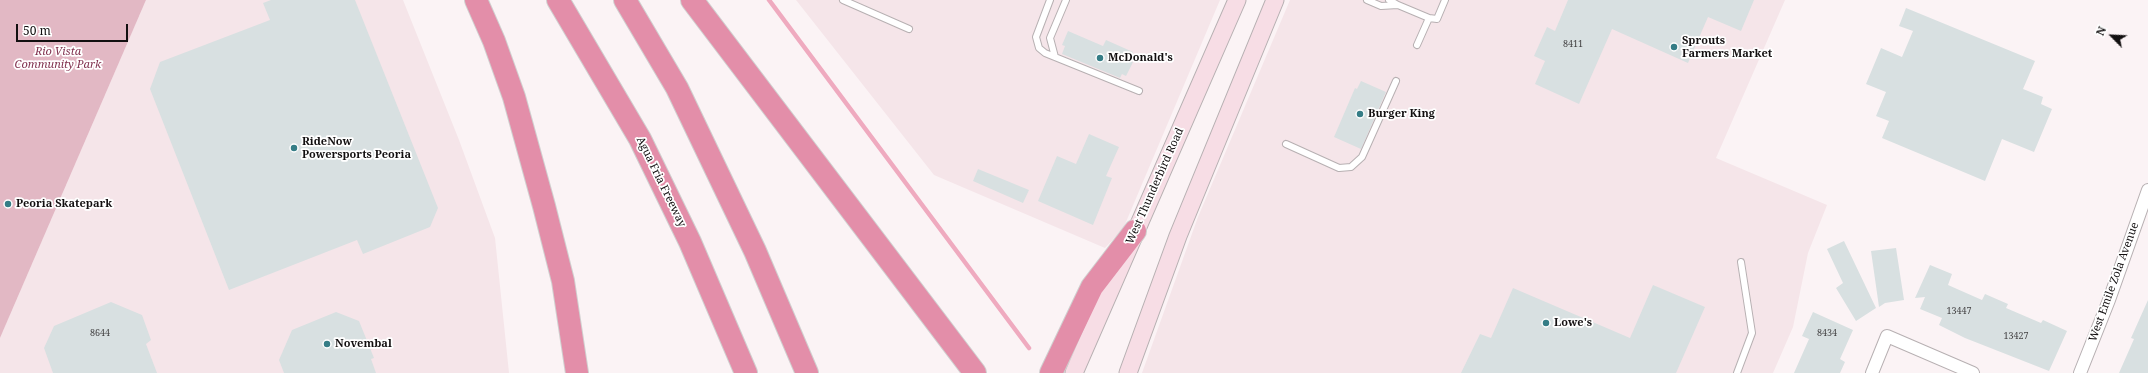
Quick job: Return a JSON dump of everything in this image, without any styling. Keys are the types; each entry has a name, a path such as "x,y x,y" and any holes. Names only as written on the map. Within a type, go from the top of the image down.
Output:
{"highway":[{"path":"476,0 494,41 514,97 544,206 563,281 577,373"},
{"name":"Agua Fria Freeway","path":"558,0 640,139 690,242 746,373"},
{"path":"626,0 677,88 755,250 807,373"},
{"path":"692,0 975,371"},
{"path":"1051,373 1092,287 1135,231"}],"main road":[{"name":"West Thunderbird Road","path":"1074,373 1236,0"},
{"path":"1128,373 1178,236 1275,0"}],"street":[{"name":"West Emile Zola Avenue","path":"2080,373 2109,300 2148,190"},
{"path":"1872,373 1887,336 1973,373"}],"lane":[{"path":"843,0 909,29"},
{"path":"1050,0 1038,30 1036,42 1039,48 1045,53 1139,91"},
{"path":"1055,57 1050,38 1066,0"},
{"path":"1367,0 1381,6 1398,5"},
{"path":"1389,0 1429,18 1437,19 1445,0"},
{"path":"1404,0 1404,7"},
{"path":"1417,45 1429,18"},
{"path":"1286,144 1339,168 1351,167 1362,157 1396,81"},
{"path":"1737,373 1752,333 1741,262"}],"shaded area":[{"path":"146,0 403,0 459,140 495,238 509,373 0,373 0,338"},
{"path":"796,0 1220,0 1123,229 1105,248 934,175"},
{"path":"1290,0 1785,0 1716,158 1827,205 1808,253 1793,327 1773,373 1142,373 1198,217"}],"green space":[{"name":"Rio Vista Community Park","path":"0,0 146,0 0,338"}],"building":[{"name":"RideNow Powersports Peoria","path":"271,0 355,0 438,208 430,227 363,254 357,240 229,290 150,89 160,62 270,20 263,3"},
{"path":"1568,0 1754,0 1741,31 1708,17 1688,63 1612,29 1579,104 1535,84 1545,61 1534,56 1547,27 1555,31"},
{"path":"1906,8 2035,61 2023,89 2043,97 2041,104 2052,109 2034,152 2002,139 1985,181 1882,138 1889,121 1876,116 1886,92 1866,84 1881,48 1902,57 1913,31 1899,26"},
{"name":"McDonald's","path":"1068,31 1103,46 1106,40 1133,52 1130,61 1133,62 1126,76 1122,74 1120,78 1062,54 1065,46 1062,45"},
{"name":"Burger King","path":"1361,81 1386,92 1361,149 1334,137 1355,88 1357,89"},
{"path":"1089,134 1119,147 1106,176 1112,178 1093,225 1038,201 1057,156 1076,164"},
{"path":"978,169 1029,190 1023,203 973,181"},
{"path":"1844,241 1876,308 1856,321 1836,288 1843,283 1827,249"},
{"path":"1896,248 1904,300 1885,303 1879,307 1871,251"},
{"path":"1930,265 1952,274 1948,285 1982,300 1985,294 2008,304 2006,308 2041,323 2043,320 2067,331 2049,371 1965,338 1939,325 1942,318 1920,309 1925,297 1915,298"},
{"name":"Lowe's","path":"1653,285 1705,307 1676,373 1461,373 1480,334 1491,338 1513,288 1630,338"},
{"path":"2148,300 2148,373 2119,373 2134,339 2131,338"},
{"path":"111,302 142,315 151,340 146,344 157,373 53,373 44,348 54,326"},
{"name":"Novembal","path":"336,312 359,321 374,358 371,359 376,373 284,373 279,360 292,330"},
{"path":"1813,312 1853,330 1840,359 1845,362 1840,373 1794,373 1809,339 1802,336"}],"waterway":[{"path":"769,0 1029,348"}],"place":[{"name":"Sprouts Farmers Market","path":"1674,47"},
{"name":"McDonald's","path":"1100,58"},
{"name":"Burger King","path":"1360,114"},
{"name":"RideNow Powersports Peoria","path":"294,148"},
{"name":"Peoria Skatepark","path":"8,204"},
{"name":"Lowe's","path":"1546,323"},
{"name":"Novembal","path":"327,344"}]}
